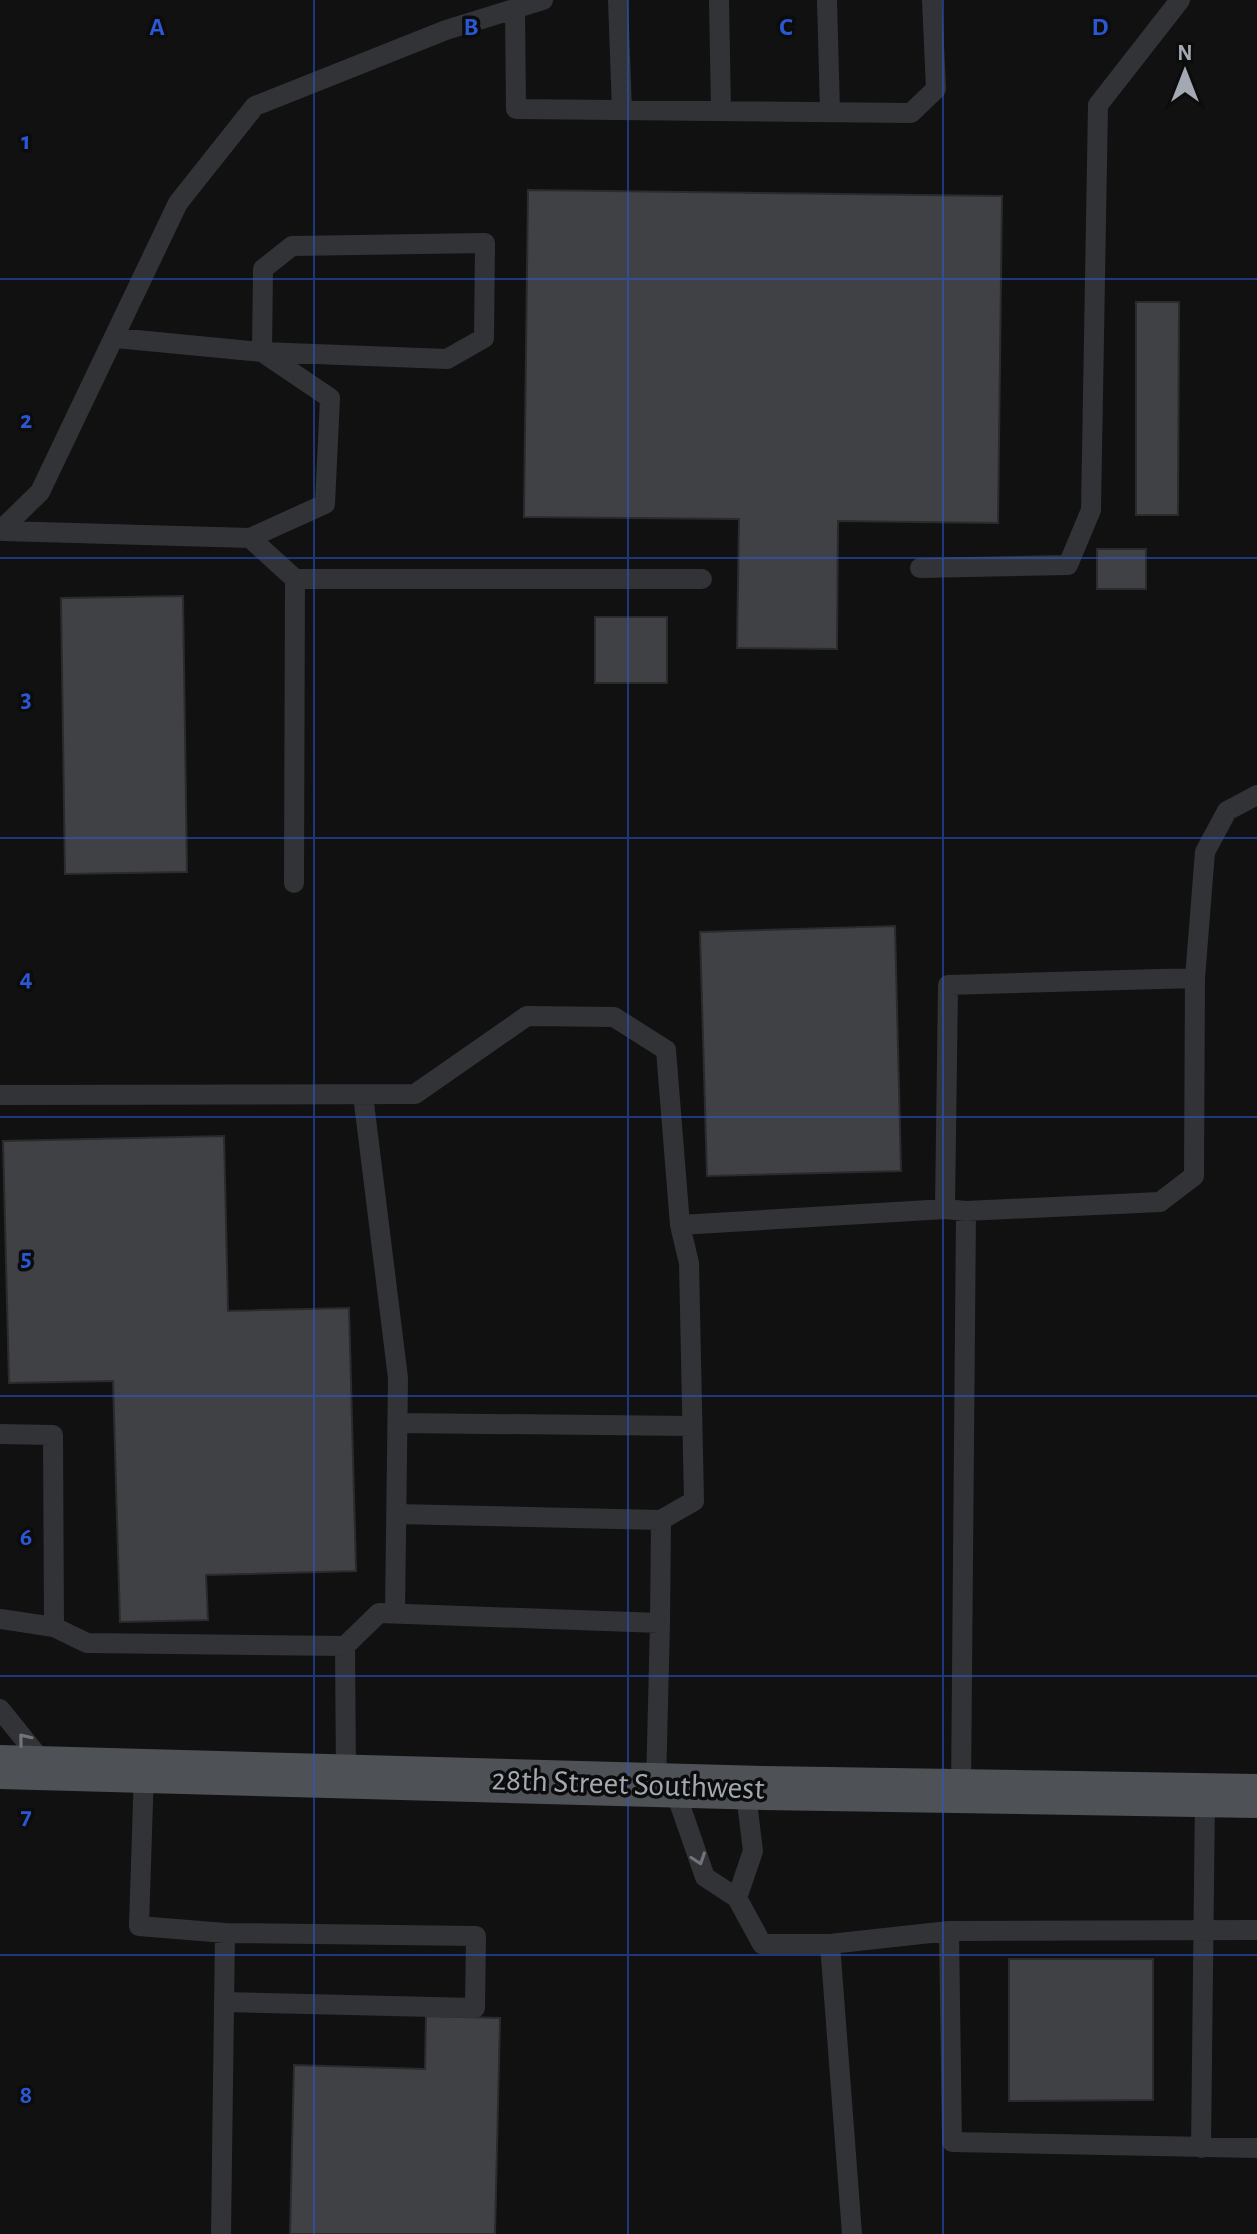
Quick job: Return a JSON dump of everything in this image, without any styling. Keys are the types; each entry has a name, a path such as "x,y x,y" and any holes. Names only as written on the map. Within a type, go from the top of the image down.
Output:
{"main road":[{"name":"28th Street Southwest","path":"0,1767 665,1785 1257,1796"}],"lane":[{"path":"2,531 40,492 178,203 255,106 446,30 543,0"},
{"path":"618,0 622,111"},
{"path":"719,0 721,111"},
{"path":"827,0 830,112"},
{"path":"515,8 516,109 911,113 936,89 932,0"},
{"path":"920,568 1068,565 1091,510 1098,105 1180,0"},
{"path":"116,338 262,352 447,359 484,338 485,243 292,246 263,269 262,352"},
{"path":"2,531 250,538 325,504 330,398 262,352"},
{"path":"250,538 295,579 702,579"},
{"path":"294,883 295,579"},
{"path":"680,1225 945,1209 966,1211 1160,1202 1194,1176 1195,978 1205,852 1227,811 1257,795"},
{"path":"945,1209 948,985 1195,978"},
{"path":"0,1095 415,1094 527,1016 614,1017 666,1050 680,1225 689,1263 694,1501 661,1520 396,1514"},
{"path":"363,1095 398,1378 395,1613"},
{"path":"961,1791 966,1211"},
{"path":"398,1423 692,1426"},
{"path":"0,1434 53,1435 54,1627"},
{"path":"661,1520 660,1623 665,1785 705,1877 737,1898 762,1944 830,1944 949,1931 1257,1930"},
{"path":"0,1619 54,1627 87,1643 345,1646 379,1613 660,1623"},
{"path":"345,1646 346,1776"},
{"path":"0,1709 48,1769"},
{"path":"144,1771 139,1926 225,1933 476,1936 475,2008 224,2002"},
{"path":"737,1898 753,1851 745,1786"},
{"path":"1201,2148 1205,1795"},
{"path":"949,1931 952,2142 1257,2148"},
{"path":"221,2234 225,1933"},
{"path":"830,1944 852,2234"}],"building":[{"path":"528,190 1002,196 998,523 838,521 837,649 737,648 739,519 524,517"},
{"path":"1136,302 1179,302 1178,515 1136,515"},
{"path":"1097,549 1146,549 1146,589 1097,589"},
{"path":"183,596 187,872 65,874 61,598"},
{"path":"595,617 667,617 667,683 595,683"},
{"path":"895,926 901,1171 707,1176 700,932"},
{"path":"224,1136 228,1311 349,1308 356,1571 206,1575 208,1620 120,1622 113,1381 9,1383 3,1141"},
{"path":"1009,1959 1153,1959 1153,2100 1009,2101"},
{"path":"426,2016 500,2018 495,2234 290,2234 294,2065 425,2069"}]}
